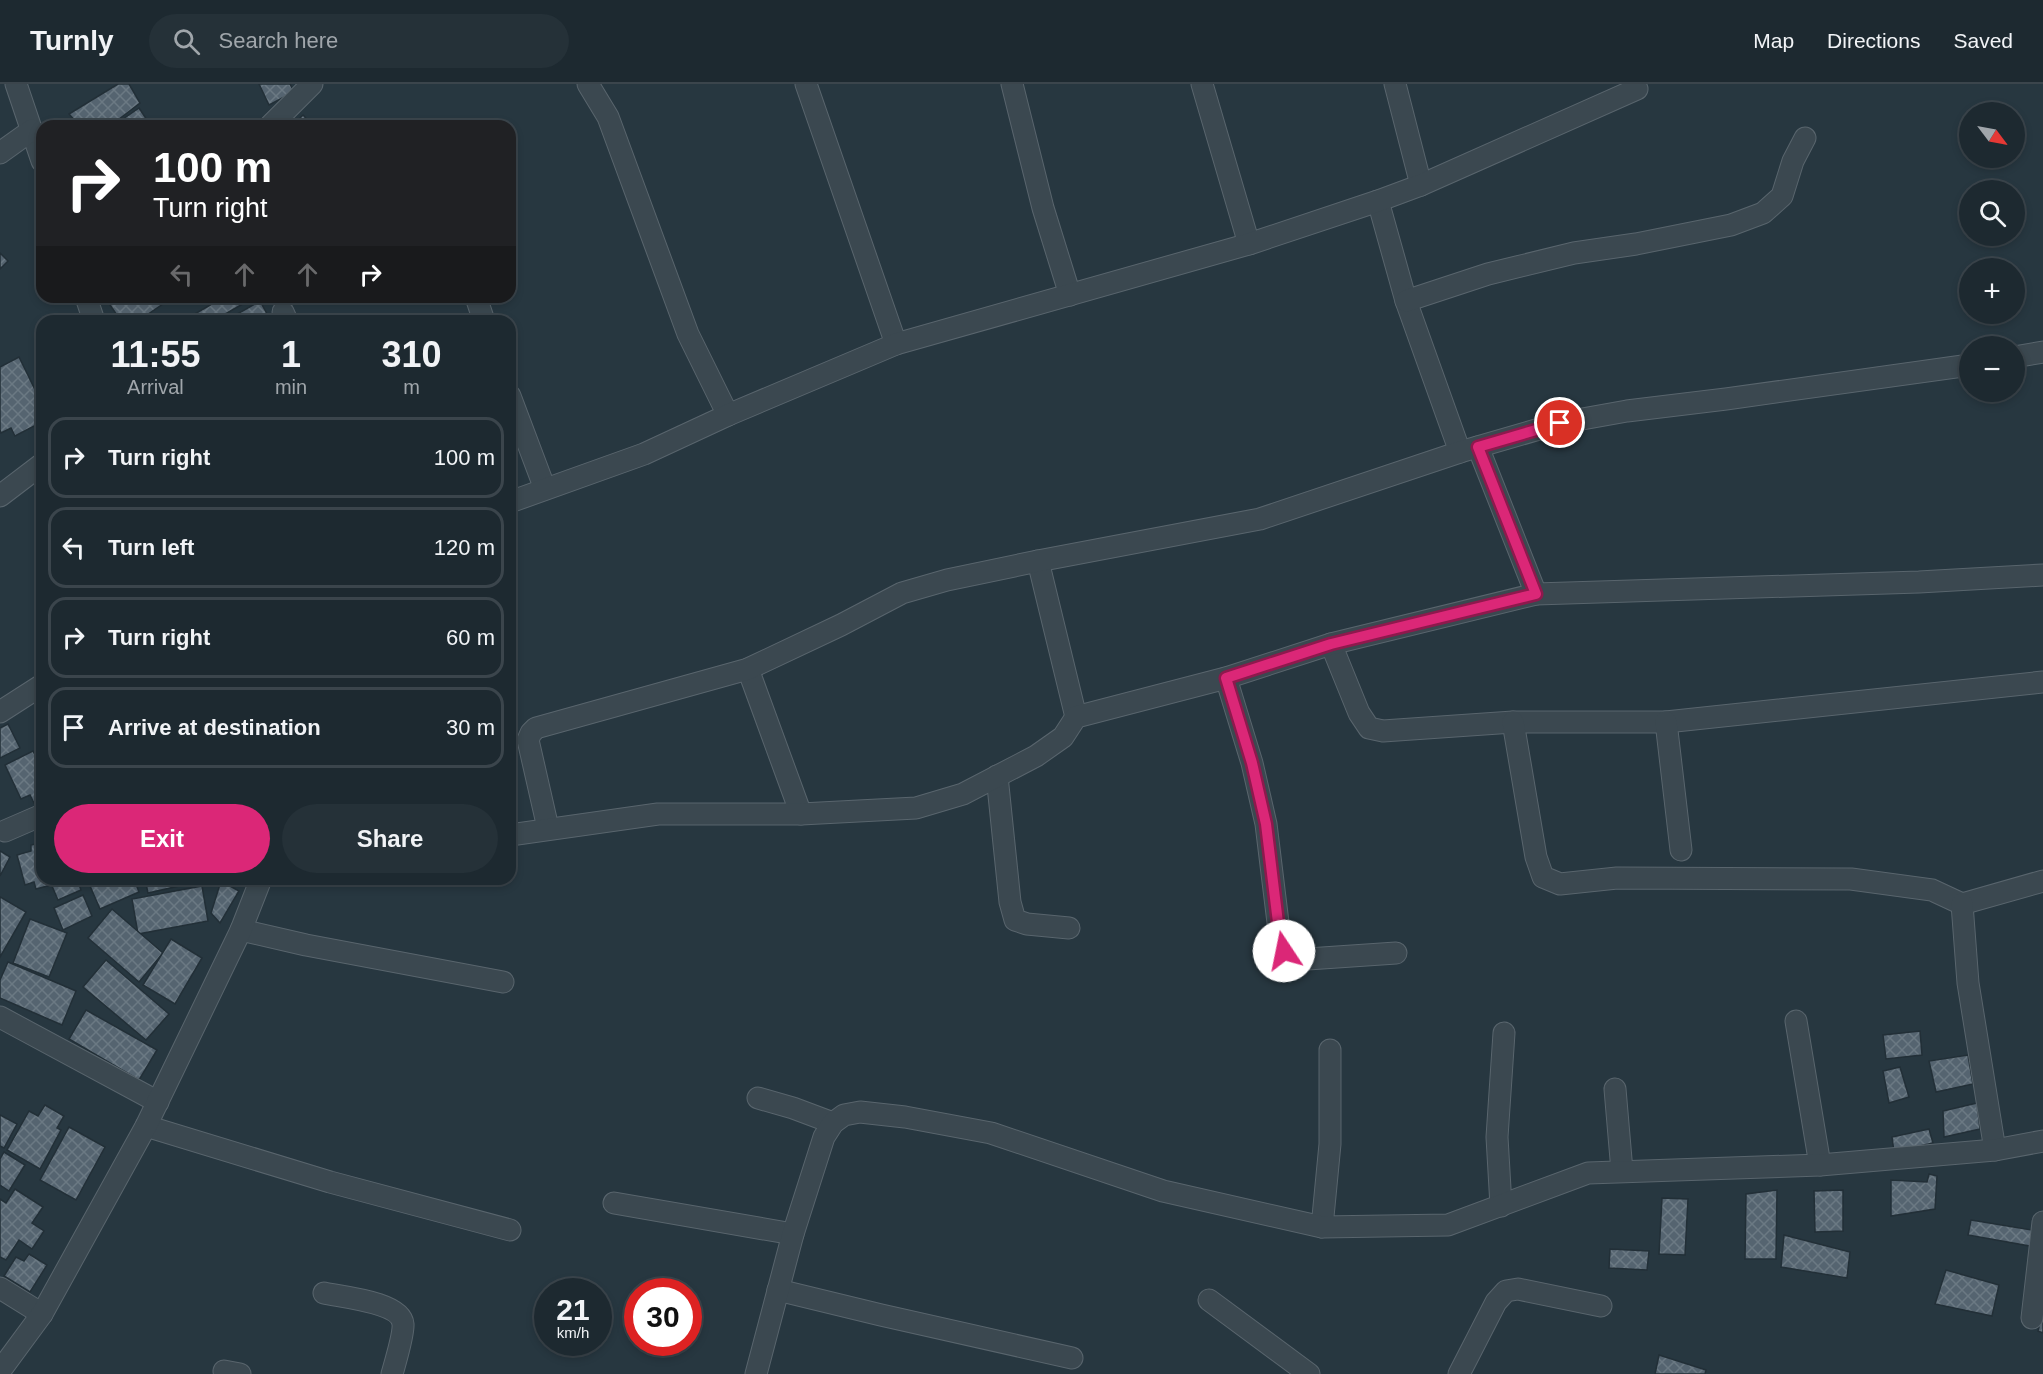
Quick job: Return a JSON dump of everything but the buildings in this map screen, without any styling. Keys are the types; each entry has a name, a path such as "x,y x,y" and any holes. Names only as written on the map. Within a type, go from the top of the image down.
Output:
{"street":[{"path":"16,84 36,142"},
{"path":"276,120 312,84"},
{"path":"588,84 608,117 688,334 728,415"},
{"path":"806,84 896,344"},
{"path":"1012,84 1043,208 1070,295"},
{"path":"1202,84 1249,244"},
{"path":"1395,84 1421,185"},
{"path":"516,500 644,454 728,415 896,344 1249,244 1378,201 1421,185 1637,89"},
{"path":"0,153 32,130"},
{"path":"1406,302 1499,272 1574,253 1636,244 1731,225 1763,213 1782,196 1793,161 1805,138"},
{"path":"1378,201 1406,302 1469,449 1536,594"},
{"path":"2025,355 2043,352"},
{"path":"548,828 528,740 536,728 748,669 902,593 947,580 1038,561 1260,519 1469,449 1560,423 1627,411 1959,367"},
{"path":"516,412 545,489"},
{"path":"0,496 36,469"},
{"path":"1038,561 1076,717"},
{"path":"516,834 658,814 801,814 916,808 963,794 1036,756 1063,737 1076,717 1226,678 1331,644 1536,594 1907,583 2043,575"},
{"path":"1331,644 1359,713 1369,728 1383,731 1513,722 1666,722 2043,682"},
{"path":"748,669 801,814"},
{"path":"1226,678 1252,763 1266,824 1280,939 1284,951 1293,960 1396,953"},
{"path":"0,712 36,689"},
{"path":"1513,722 1536,857 1543,877 1560,884 1617,878 1851,879 1932,890 1962,904 2043,881"},
{"path":"1666,722 1681,850"},
{"path":"997,776 1010,903 1015,920 1027,924 1069,928"},
{"path":"5,831 36,818"},
{"path":"0,1371 42,1314 146,1126 260,885"},
{"path":"1962,904 1968,983 1995,1150"},
{"path":"241,930 306,945 502,982"},
{"path":"0,1017 158,1102"},
{"path":"1796,1021 1820,1165"},
{"path":"1501,1206 1497,1137 1504,1033"},
{"path":"1322,1227 1330,1144 1330,1050"},
{"path":"1615,1089 1622,1172"},
{"path":"758,1098 794,1108 832,1123"},
{"path":"756,1374 793,1234 824,1137 832,1123 844,1115 860,1112 905,1117 991,1133 1163,1191 1322,1227 1448,1225 1588,1173 1820,1165 1995,1150 2043,1141"},
{"path":"146,1126 330,1182 510,1230"},
{"path":"614,1203 793,1234"},
{"path":"2032,1318 2043,1222"},
{"path":"0,1288 42,1314"},
{"path":"1459,1374 1496,1302 1506,1291 1518,1289 1601,1306"},
{"path":"778,1290 1072,1358"},
{"path":"324,1293 388,1306 398,1313 403,1323 392,1374"},
{"path":"1209,1300 1309,1374"}],"route":[{"path":"1284,951 1280,939 1266,824 1252,763 1226,678 1331,644 1536,594 1478,447 1560,423"}]}
